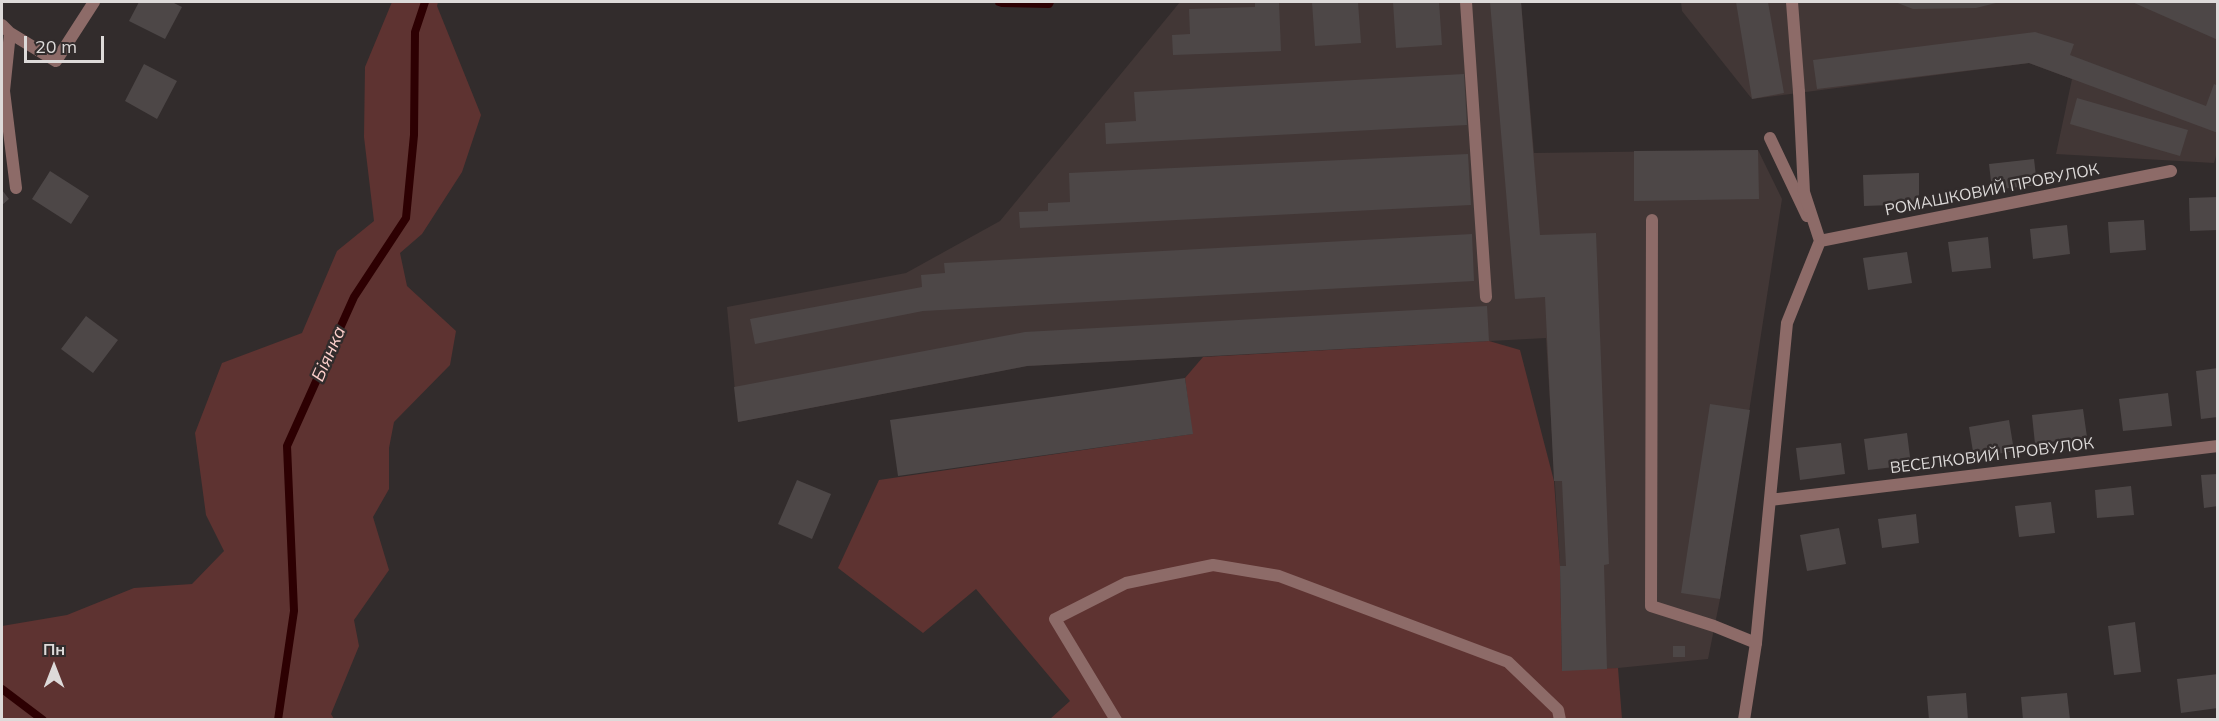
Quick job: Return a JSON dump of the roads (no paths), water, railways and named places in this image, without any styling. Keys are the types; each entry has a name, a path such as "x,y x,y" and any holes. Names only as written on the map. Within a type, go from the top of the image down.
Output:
{"street":[{"path":"6,29 56,61 94,2"},
{"path":"1466,2 1486,297"},
{"path":"1744,720 1756,643 1787,323 1820,241 1804,192 1799,92 1791,2"},
{"path":"6,29 4,91 16,188"},
{"path":"1770,138 1820,241"},
{"name":"РОМАШКОВИЙ ПРОВУЛОК","path":"1820,241 2171,171"},
{"path":"1652,220 1651,606 1714,626 1756,643"},
{"name":"ВЕСЕЛКОВИЙ ПРОВУЛОК","path":"1770,500 2217,446"},
{"path":"1116,720 1055,619 1126,583 1213,565 1279,576 1508,662 1558,710 1560,720"}],"waterway":[{"name":"Біянка","path":"278,720 294,611 287,446 354,297 406,218 414,135 415,32 425,2"},
{"name":"Біянка","path":"999,2 1049,4 1050,2"},
{"name":"Біянка","path":"2,689 43,720"}]}
